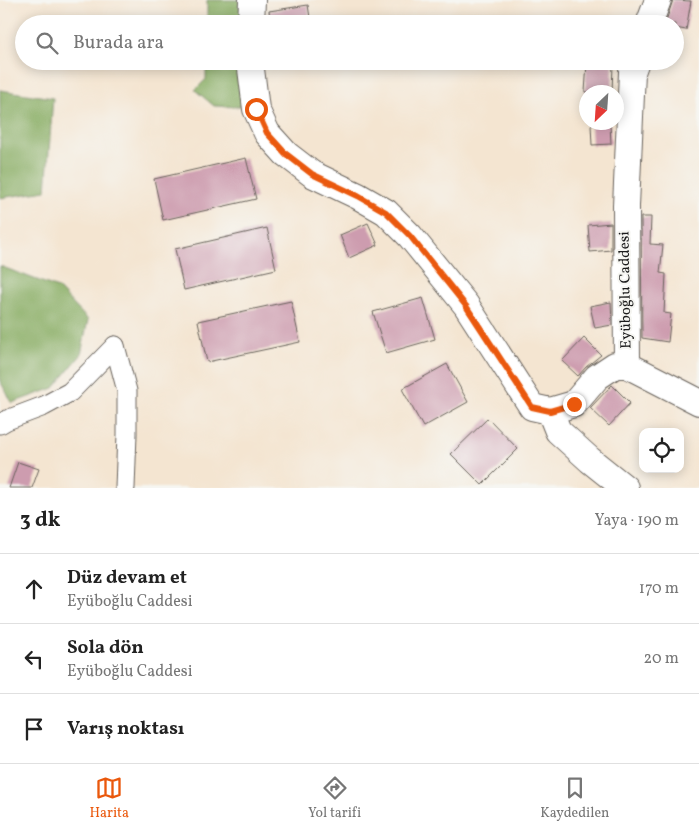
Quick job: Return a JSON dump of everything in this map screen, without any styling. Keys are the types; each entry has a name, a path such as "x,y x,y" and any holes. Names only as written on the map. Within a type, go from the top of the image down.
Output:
{"street":[{"path":"251,15 252,0"},
{"path":"652,15 658,0"},
{"path":"251,70 256,109 267,133 286,154 312,174 386,212 410,236 466,306 532,407 550,411 558,430 590,460 625,488"},
{"name":"Eyüboğlu Caddesi","path":"550,411 574,404 597,377 615,366 627,364 626,206 633,70"},
{"path":"0,424 44,406 70,392 115,346 127,391 124,488"},
{"path":"627,364 699,402"}],"green space":[{"path":"207,0 246,0 245,15 207,15"},
{"path":"206,70 242,70 240,107 214,106 195,90 206,79"},
{"path":"0,90 53,98 46,191 0,198"},
{"path":"0,266 58,288 88,320 81,355 54,388 12,403 0,381"}],"building":[{"path":"673,0 691,1 686,30 684,30 684,15 668,15"},
{"path":"308,5 310,15 270,15 269,11"},
{"path":"587,70 613,70 612,85 585,85"},
{"path":"591,130 610,130 611,144 592,145"},
{"path":"246,158 256,199 163,220 154,179"},
{"path":"641,217 651,217 650,244 663,245 660,273 666,274 664,313 671,314 668,342 642,338"},
{"path":"368,223 378,245 349,258 340,235"},
{"path":"611,223 611,250 590,252 588,225"},
{"path":"267,228 276,269 184,290 175,249"},
{"path":"423,298 435,339 386,353 373,312"},
{"path":"291,301 300,342 207,362 198,321"},
{"path":"611,302 612,325 595,328 590,306"},
{"path":"584,338 601,355 578,376 562,361"},
{"path":"447,364 468,402 423,427 402,389"},
{"path":"612,385 630,403 609,426 590,408"},
{"path":"488,418 518,449 482,485 451,454"},
{"path":"18,462 39,469 32,488 9,488"}],"route":[{"path":"256,109 267,133 286,154 312,174 386,212 410,236 466,306 532,407 550,411 574,404"}]}
